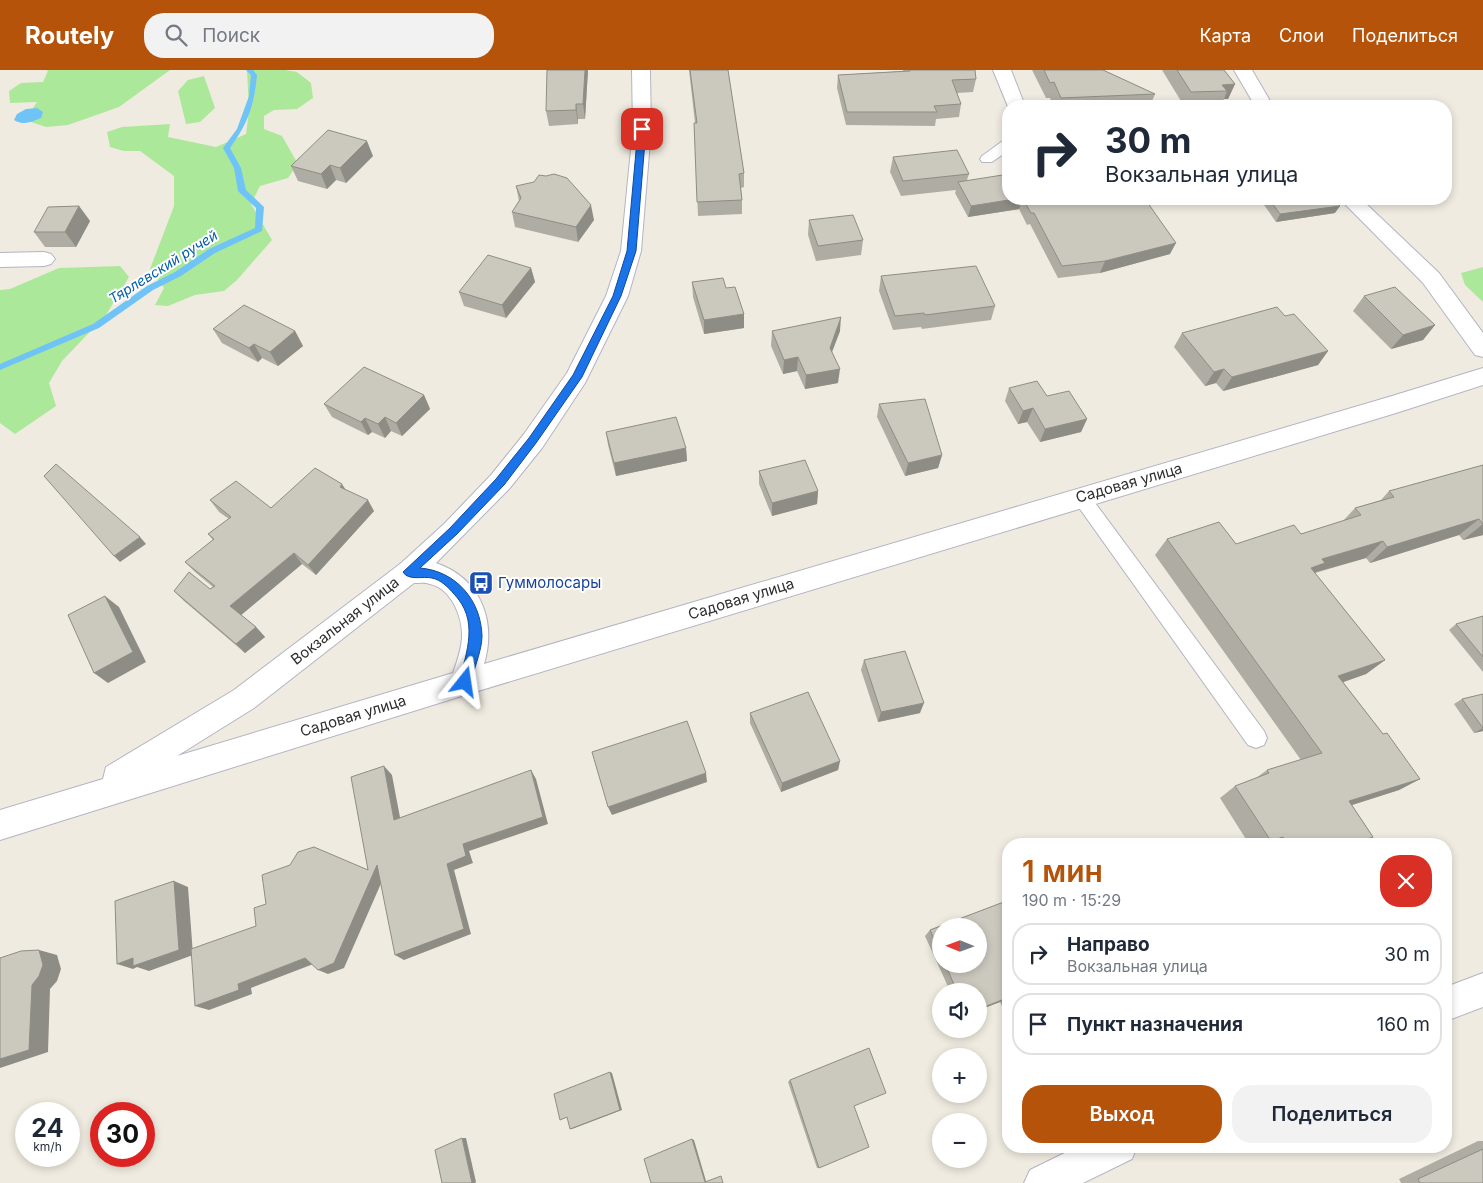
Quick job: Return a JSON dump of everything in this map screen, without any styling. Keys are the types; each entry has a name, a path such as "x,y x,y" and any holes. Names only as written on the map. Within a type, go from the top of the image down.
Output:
{"street":[{"name":"Вокзальная улица","path":"72,802 159,753 244,699 409,572 460,524 500,482 533,441 577,377 617,296 632,251 642,129 641,70"},
{"path":"1002,70 1014,100"},
{"path":"1243,70 1260,100"},
{"path":"1356,205 1431,278 1483,349"},
{"path":"0,260 44,259"},
{"name":"Садовая улица","path":"0,825 465,682 1396,404 1483,376"},
{"path":"409,572 435,574 450,582 461,593 473,613 476,638 465,682"},
{"path":"1452,1002 1483,990"},
{"path":"1043,1183 1105,1153"}],"lane":[{"path":"987,160 1002,148"},
{"path":"1081,497 1256,738"}],"green space":[{"path":"46,70 170,70 119,107 68,125 46,127 25,120 37,102 10,103 9,91 21,83 43,82 48,71"},
{"path":"247,70 285,70 297,72 311,83 313,98 297,109 274,110 264,116 264,129 282,136 298,164 288,178 260,186 251,204 272,240 237,280 224,291 195,295 168,306 155,305 164,288 150,269 174,206 174,176 140,151 124,151 110,147 107,132 122,127 170,124 168,137 216,147 246,134 249,110"},
{"path":"204,76 215,108 200,122 186,124 178,91 188,80"},
{"path":"120,266 129,277 106,315 62,361 49,383 56,406 15,434 0,423 0,290 10,289 59,268"},
{"path":"1483,267 1483,302 1465,285 1461,273"}],"water":[{"path":"37,108 43,112 41,118 24,123 14,120 17,114 26,109"}],"building":[{"path":"547,70 585,70 583,104 576,104 576,110 546,111"},
{"path":"690,70 728,70 744,173 739,174 742,200 697,202 694,123 697,123"},
{"path":"910,70 975,70 976,79 952,80 961,104 934,106 937,112 847,112 838,75"},
{"path":"1044,70 1103,70 1155,94 1061,98 1054,82 1050,83"},
{"path":"1177,70 1224,70 1235,84 1222,85 1227,91 1191,92"},
{"path":"328,130 367,141 340,168 330,165 321,174 291,166"},
{"path":"957,150 969,174 903,181 893,157"},
{"path":"554,174 567,178 591,205 576,227 512,212 521,198 516,186 534,182 539,175"},
{"path":"1002,175 1002,201 971,206 958,182"},
{"path":"1026,205 1149,205 1176,243 1105,261 1062,266 1034,213 1031,213"},
{"path":"1273,205 1340,206 1280,214"},
{"path":"79,206 65,232 34,232 48,207"},
{"path":"853,215 863,240 818,246 809,220"},
{"path":"488,255 531,268 502,305 459,292"},
{"path":"976,266 995,306 925,315 924,313 895,316 881,276"},
{"path":"723,278 726,288 735,287 744,314 704,320 692,282"},
{"path":"1395,287 1435,325 1403,335 1364,296"},
{"path":"244,305 295,331 270,352 254,344 249,348 213,329"},
{"path":"1277,307 1285,316 1294,314 1328,351 1232,377 1224,369 1214,372 1182,333"},
{"path":"841,317 830,348 840,369 806,375 798,357 784,360 772,331"},
{"path":"364,367 424,395 396,423 385,417 378,424 365,418 361,422 324,404"},
{"path":"1037,381 1047,396 1069,391 1087,419 1045,429 1033,408 1023,411 1009,388"},
{"path":"925,399 942,455 908,463 879,404"},
{"path":"676,417 686,448 614,463 606,432"},
{"path":"805,460 818,491 772,503 759,471"},
{"path":"56,464 140,537 114,556 44,476"},
{"path":"1483,465 1483,524 1479,519 1387,547 1383,541 1322,559 1325,563 1311,568 1385,660 1338,676 1383,734 1387,733 1420,779 1349,801 1373,837 1269,838 1235,786 1269,773 1267,770 1322,753 1167,539 1219,522 1236,544 1294,525 1301,534 1361,515 1355,508 1394,497 1389,491"},
{"path":"315,468 342,484 340,487 368,500 308,565 294,553 230,606 256,627 236,644 174,591 189,572 210,589 215,586 185,562 214,539 208,534 231,517 210,500 236,481 271,508"},
{"path":"105,596 133,652 94,673 68,615"},
{"path":"1483,616 1483,657 1456,624"},
{"path":"905,651 924,703 881,712 864,660"},
{"path":"808,692 840,761 782,783 750,713"},
{"path":"1483,694 1483,728 1462,699"},
{"path":"687,721 706,773 608,807 592,752"},
{"path":"384,766 394,820 531,770 543,817 463,844 466,856 447,864 464,929 395,955 377,865 334,963 318,970 305,958 238,984 239,990 195,1006 191,949 256,926 254,908 266,904 262,875 290,865 298,852 314,847 368,870 351,777"},
{"path":"174,881 179,950 133,966 133,958 117,964 115,901"},
{"path":"1002,903 1002,1000 987,1006 987,983 953,983 949,973 988,972 988,918 962,918"},
{"path":"39,950 43,965 39,976 32,985 29,1050 0,1059 0,958 21,951"},
{"path":"869,1048 886,1093 854,1106 869,1147 819,1168 790,1080"},
{"path":"610,1072 620,1110 570,1129 567,1117 560,1120 554,1094"},
{"path":"462,1138 472,1183 442,1183 435,1150"},
{"path":"692,1139 705,1182 721,1176 723,1183 651,1183 644,1159"},
{"path":"1483,1149 1483,1183 1420,1183 1418,1179"}],"waterway":[{"name":"Тярлевский ручей","path":"0,367 96,326 150,288 178,274 212,251 259,229 260,207 242,191 238,168 226,148 240,129 252,96 254,75 249,70"}],"place":[{"name":"Гуммолосары","path":"481,583"}],"route":[{"path":"465,682 476,638 473,613 461,593 450,582 435,574 409,572 454,531 500,482 533,441 577,377 617,296 632,251 642,129"}]}
